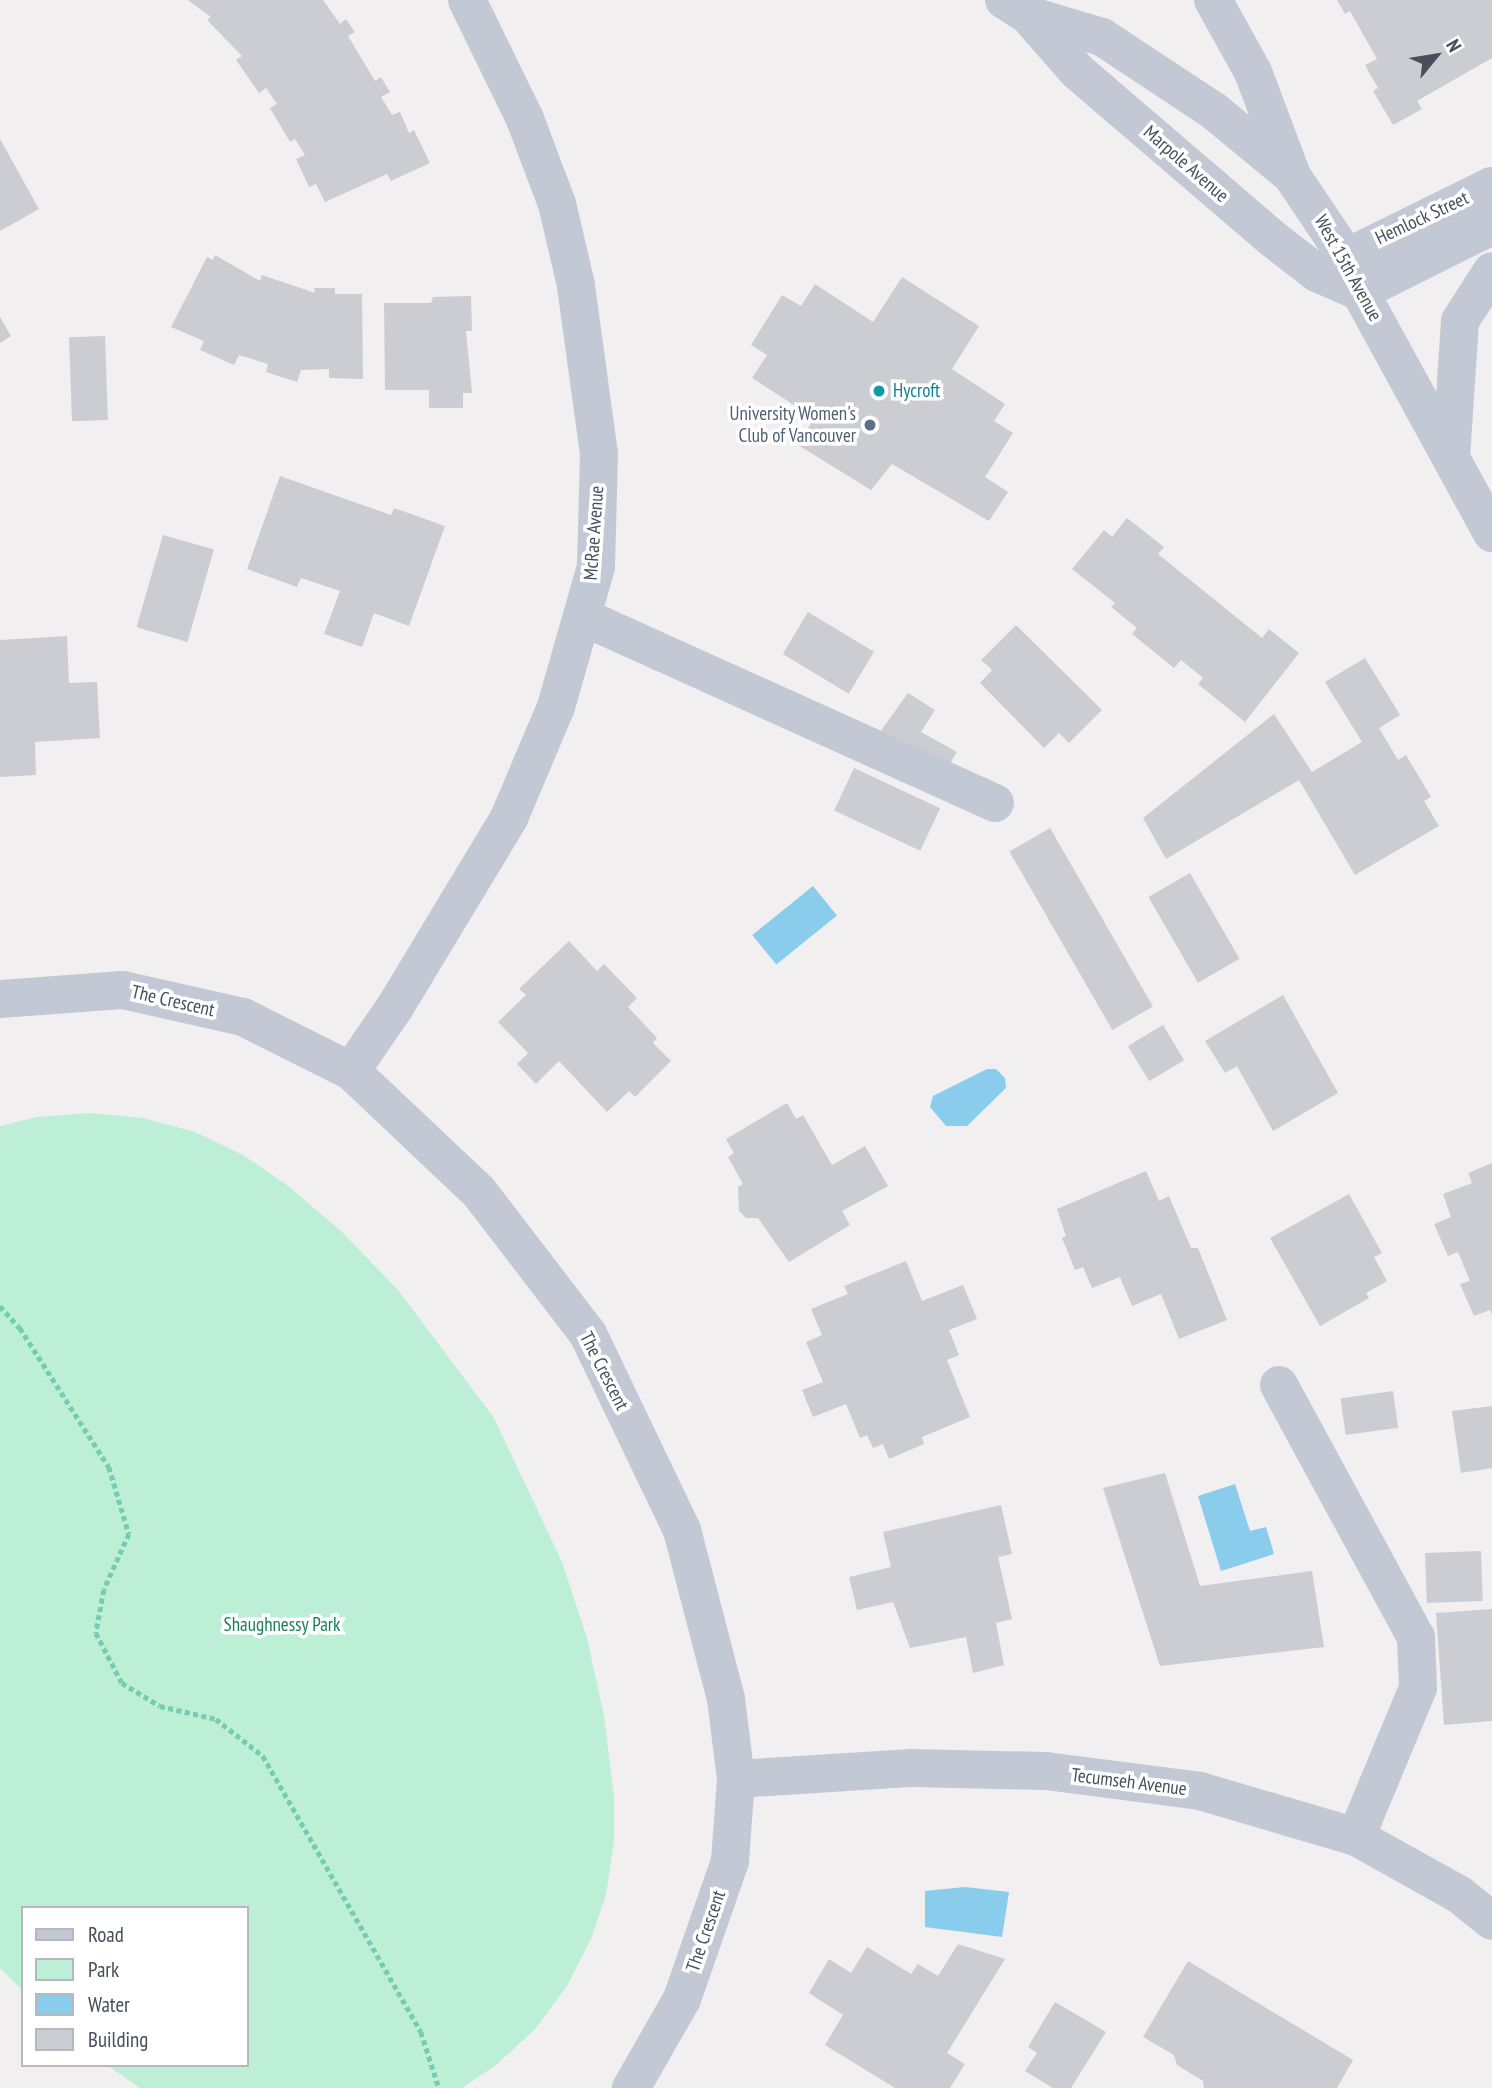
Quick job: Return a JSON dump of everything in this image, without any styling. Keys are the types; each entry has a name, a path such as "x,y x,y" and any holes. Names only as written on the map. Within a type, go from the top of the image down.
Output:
{"street":[{"name":"McRae Avenue","path":"351,1071 395,1007 509,818 556,707 596,567 599,454 576,285 557,204 534,143 503,68 467,0"},
{"name":"West 15th Avenue","path":"1213,0 1252,72 1292,176 1331,264 1360,292 1492,533"},
{"name":"Marpole Avenue","path":"1016,8 1101,37 1214,111 1292,176"},
{"name":"Marpole Avenue","path":"1016,8 1077,71 1331,264"},
{"name":"Hemlock Street","path":"1331,264 1492,186"},
{"name":"Hemlock Street","path":"1360,292 1492,226"},
{"path":"1451,457 1460,321 1492,271"},
{"path":"583,617 995,803"},
{"name":"The Crescent","path":"0,999 123,990 243,1017 351,1071 479,1192 588,1334 682,1530 726,1699 736,1779 726,1873 682,1999 631,2088"},
{"path":"1279,1385 1416,1637 1418,1688 1356,1836"},
{"name":"Tecumseh Avenue","path":"736,1779 913,1768 1046,1771 1200,1791 1356,1836 1460,1895 1492,1921"}],"path":[{"path":"0,1306 20,1328 109,1467 129,1534 104,1590 96,1633 122,1683 160,1706 216,1719 263,1756 421,2032 439,2088"}],"green space":[{"name":"Shaughnessy Park","path":"90,1113 143,1118 195,1132 243,1155 287,1185 342,1232 398,1290 494,1418 562,1562 587,1638 604,1716 614,1796 614,1842 606,1895 591,1939 567,1986 535,2029 496,2065 462,2088 140,2088 110,2067 248,2067 248,1906 21,1906 21,1989 0,1968 0,1126 37,1117"}],"water":[{"path":"813,886 837,916 776,965 752,935"},
{"path":"987,1069 996,1069 1005,1078 1006,1088 967,1126 946,1126 930,1107 933,1096"},
{"path":"1235,1484 1250,1531 1266,1527 1274,1554 1221,1571 1198,1496"},
{"path":"965,1887 1009,1892 1002,1937 925,1927 925,1891"}],"building":[{"path":"188,0 323,0 340,24 346,19 355,32 348,36 375,81 381,77 390,92 381,97 392,115 400,112 409,133 414,130 430,163 391,181 387,174 325,202 316,184 309,187 296,159 305,155 295,139 290,142 270,108 277,104 266,88 259,93 236,60 242,56 207,20 211,17"},
{"path":"1337,0 1492,0 1492,58 1417,101 1422,109 1393,125 1373,91 1378,88 1365,65 1377,59 1350,11 1345,14"},
{"path":"0,139 39,209 0,231"},
{"path":"215,255 260,281 262,275 315,293 314,288 335,288 335,294 362,294 363,379 329,378 329,369 301,370 297,382 266,372 268,364 239,355 234,365 200,350 204,341 171,327 207,257 213,260"},
{"name":"Hycroft","path":"902,277 979,326 952,369 1005,404 994,421 1013,433 985,477 1008,492 989,521 892,464 871,490 798,445 814,418 752,378 767,355 751,345 782,295 801,306 815,284 873,322"},
{"path":"471,296 472,331 466,331 472,393 463,393 463,408 429,408 429,390 385,390 384,303 431,303 433,297"},
{"path":"0,317 11,336 0,343"},
{"path":"105,336 108,420 72,421 69,337"},
{"path":"280,476 391,515 394,508 445,526 409,626 374,613 362,647 324,634 340,591 301,578 297,587 247,569"},
{"path":"1127,518 1164,547 1158,554 1262,638 1269,629 1299,653 1245,722 1198,684 1203,678 1181,660 1174,668 1132,634 1137,628 1111,607 1115,603 1072,569 1104,530 1112,537"},
{"path":"163,535 214,550 187,642 137,627"},
{"path":"808,612 874,652 849,694 783,654"},
{"path":"1016,625 1102,710 1069,743 1059,733 1044,748 980,683 992,670 981,660"},
{"path":"67,636 69,683 97,682 100,738 35,742 36,775 0,777 0,640"},
{"path":"1365,658 1400,715 1379,728 1398,760 1406,755 1431,797 1424,801 1439,826 1355,875 1299,780 1166,859 1143,818 1274,714 1312,772 1362,742 1325,682"},
{"path":"908,693 935,710 921,732 957,752 949,765 880,732"},
{"path":"854,768 940,808 920,851 834,811"},
{"path":"1050,828 1153,1006 1112,1030 1009,851"},
{"path":"1190,873 1240,959 1198,983 1148,897"},
{"path":"569,941 597,971 604,964 637,998 628,1007 657,1038 653,1043 671,1061 635,1097 629,1091 607,1112 559,1061 536,1084 517,1064 528,1053 498,1022 526,995 519,989"},
{"path":"1283,995 1338,1093 1273,1131 1237,1066 1225,1073 1205,1041"},
{"path":"1163,1025 1184,1060 1149,1081 1128,1046"},
{"path":"787,1103 796,1119 803,1115 832,1165 865,1146 888,1186 842,1211 850,1225 789,1262 758,1218 746,1218 739,1211 738,1187 743,1184 728,1157 734,1153 726,1139"},
{"path":"1492,1163 1492,1315 1490,1310 1474,1316 1460,1284 1470,1281 1458,1252 1448,1256 1434,1224 1451,1217 1443,1194 1472,1183 1468,1173"},
{"path":"1146,1171 1159,1201 1169,1196 1191,1248 1198,1248 1227,1320 1179,1339 1161,1294 1132,1306 1120,1277 1092,1288 1083,1267 1075,1270 1062,1238 1066,1236 1057,1209"},
{"path":"1349,1194 1382,1253 1374,1257 1387,1281 1366,1293 1369,1298 1320,1326 1270,1238"},
{"path":"906,1261 922,1301 963,1285 977,1319 949,1330 959,1355 947,1360 970,1417 922,1437 924,1444 889,1459 883,1444 873,1448 867,1435 860,1438 846,1404 813,1417 802,1390 823,1382 806,1342 822,1335 811,1309 848,1294 844,1286"},
{"path":"1393,1391 1398,1428 1346,1435 1341,1398"},
{"path":"1492,1406 1492,1468 1461,1473 1452,1411"},
{"path":"1165,1473 1200,1586 1312,1571 1324,1647 1160,1666 1103,1488"},
{"path":"1001,1505 1012,1554 998,1557 1012,1619 996,1623 1004,1665 973,1673 966,1637 910,1648 893,1602 857,1610 849,1577 891,1567 883,1532"},
{"path":"1481,1551 1483,1601 1427,1603 1425,1553"},
{"path":"1492,1609 1492,1721 1444,1725 1436,1613"},
{"path":"958,1944 1005,1959 947,2053 965,2064 950,2088 895,2088 825,2045 843,2015 809,1993 829,1959 851,1973 867,1947 911,1974 918,1964 938,1976"},
{"path":"1188,1961 1353,2060 1337,2088 1204,2088 1203,2081 1177,2065 1174,2055 1143,2037"},
{"path":"1055,2002 1106,2032 1071,2088 1053,2088 1025,2071 1037,2053 1028,2047"}],"place":[{"name":"Hycroft","path":"879,391"},
{"name":"University Women's Club of Vancouver","path":"870,425"}]}
